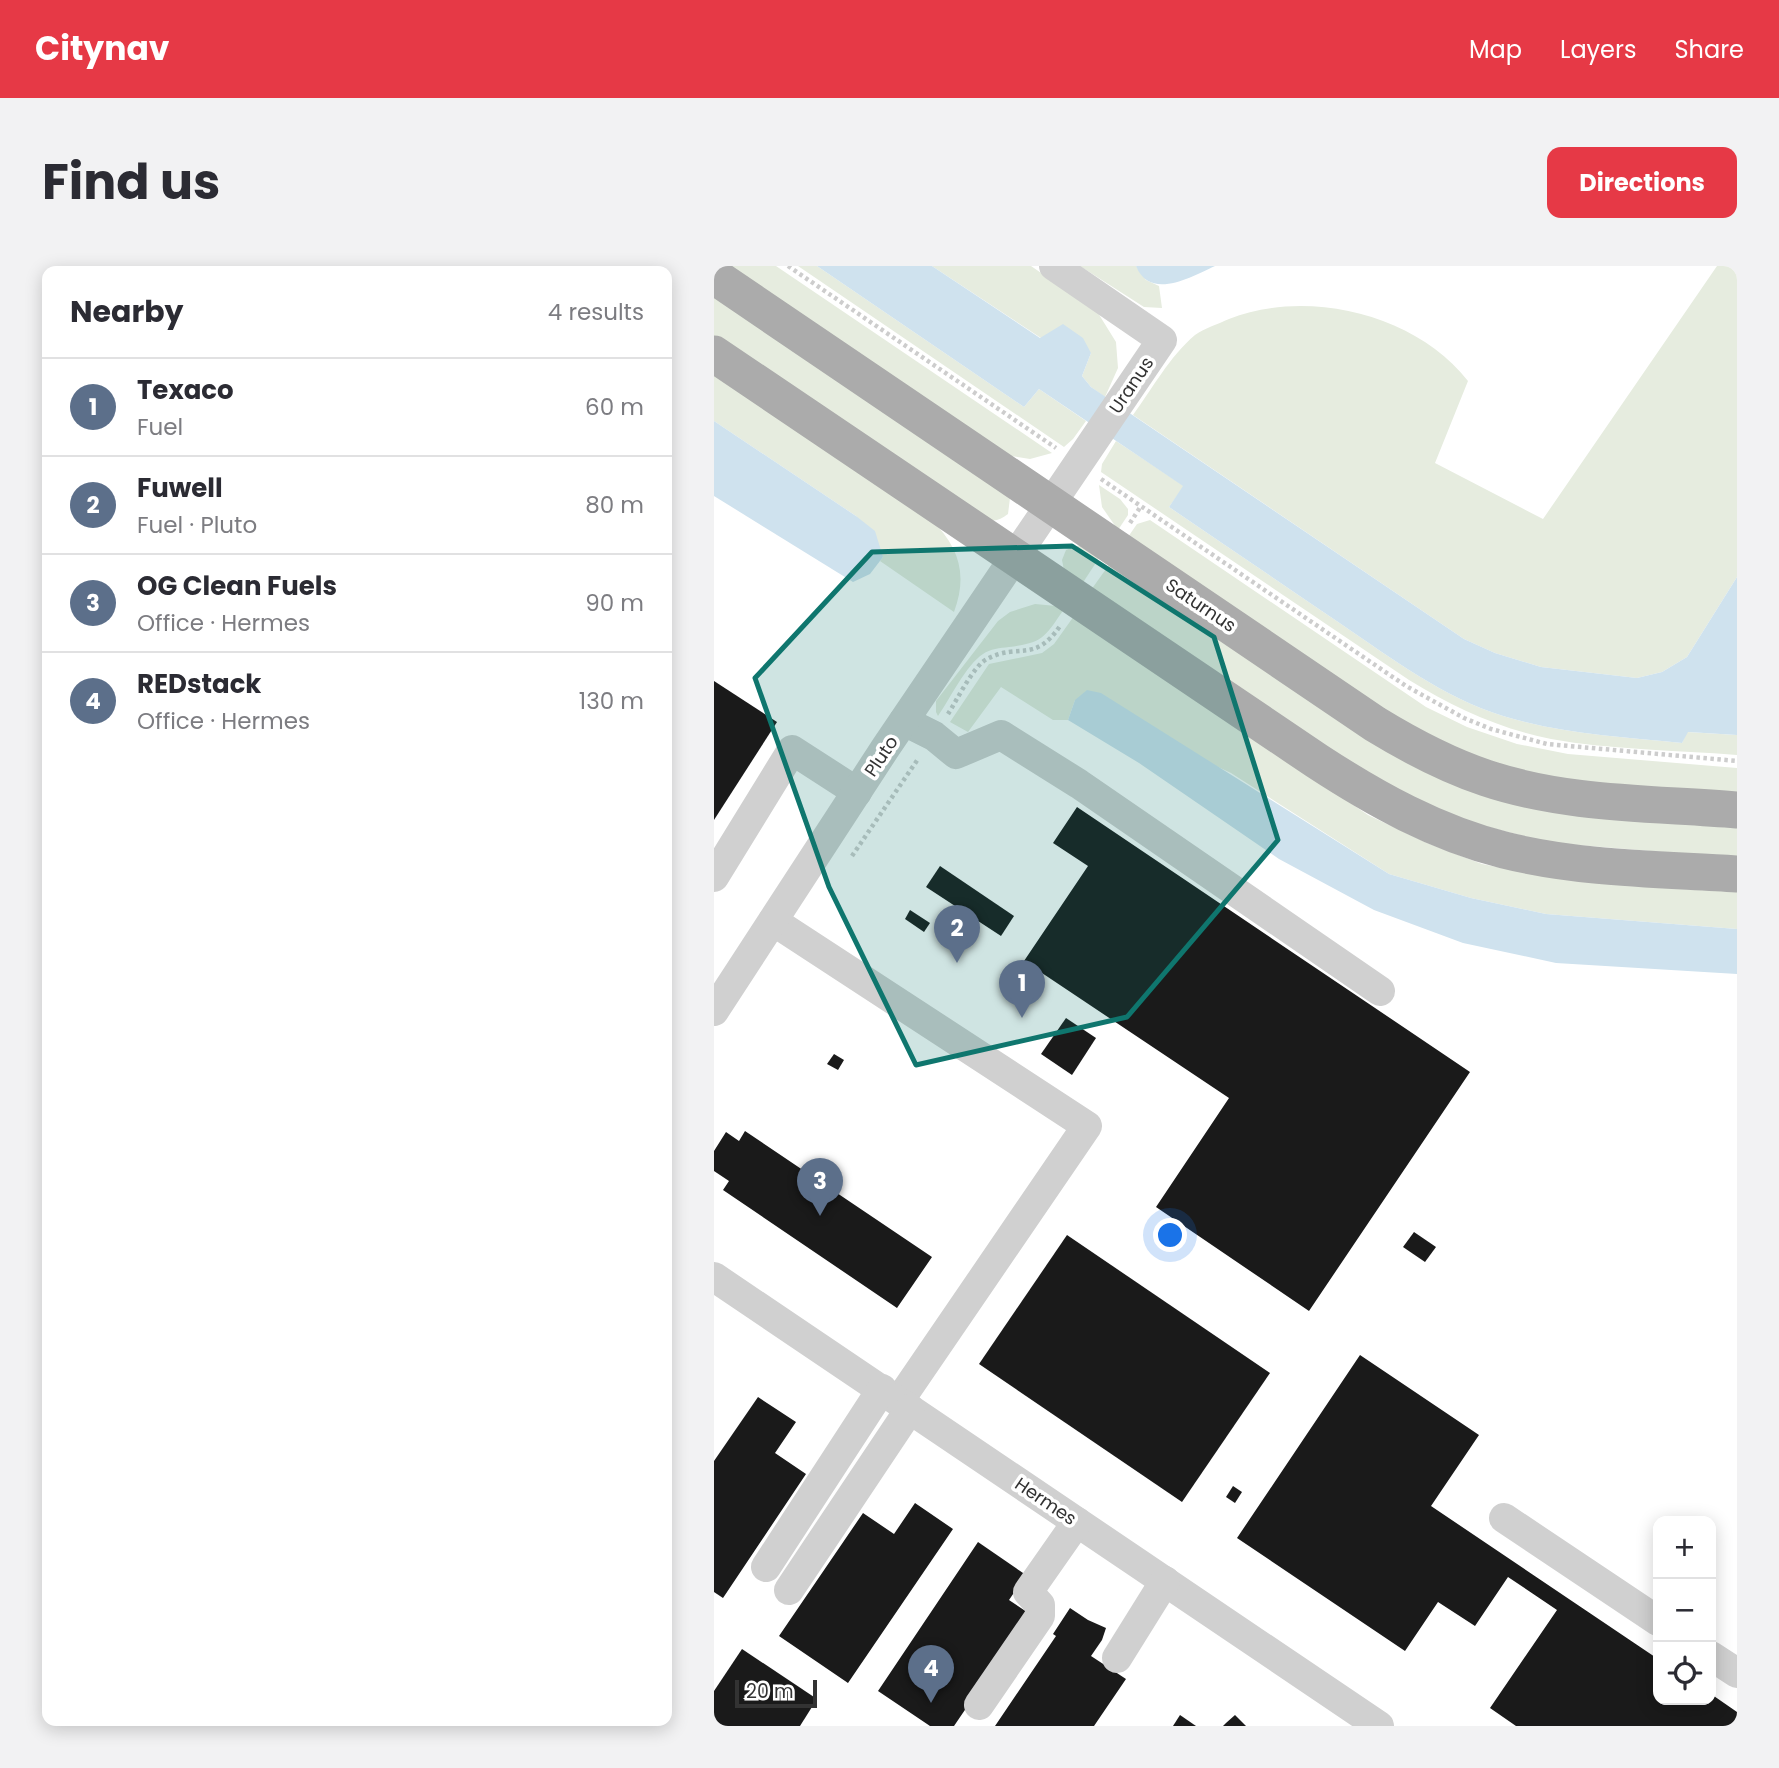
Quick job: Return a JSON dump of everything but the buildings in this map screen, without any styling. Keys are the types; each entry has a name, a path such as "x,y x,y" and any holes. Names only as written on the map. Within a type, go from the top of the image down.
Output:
{"main road":[{"name":"Saturnus","path":"714,276 1376,724 1435,758 1489,779 1558,796 1737,810"},
{"path":"714,354 1317,761 1363,791 1407,814 1456,835 1548,859 1737,874"}],"street":[{"name":"Uranus","path":"1051,504 1162,340 1054,266"},
{"name":"Pluto","path":"714,1011 904,721 1051,504"},
{"path":"904,721 933,736 956,754 1001,735 1090,792 1380,991"},
{"path":"714,877 792,750 857,792"},
{"path":"766,1567 897,1400 1087,1126 773,921"},
{"name":"Hermes","path":"714,1277 1379,1726"},
{"path":"789,1590 897,1400"},
{"path":"1504,1518 1653,1618"},
{"path":"979,1705 1040,1616 1040,1605 1027,1592 1077,1522"},
{"path":"1117,1658 1166,1581"},
{"path":"1716,1659 1737,1674"}],"path":[{"path":"788,266 1058,450"},
{"path":"1100,478 1406,686 1464,718 1491,729 1547,744 1737,761"}],"highlighted area":[{"path":"1072,546 1214,637 1278,840 1127,1017 916,1065 829,887 755,678 872,552"}],"shaded area":[{"path":"725,266 776,266 1052,453 1030,459 1011,456"},
{"path":"798,266 817,266 1024,407 1039,389 1086,421 1064,447"},
{"path":"932,266 1031,266 1098,313 1116,342 1118,368 1105,397 1082,376 1091,353 1041,338"},
{"path":"1080,266 1136,266 1146,280 1159,286 1162,308 1144,307"},
{"path":"1717,266 1737,266 1737,577 1687,657 1662,672 1637,678 1541,667 1495,653 1464,639 1133,415 1177,353 1195,335 1207,328 1260,310 1292,306 1325,307 1358,313 1390,324 1420,339 1446,358 1468,381 1435,463 1543,519"},
{"path":"714,295 1010,498 1008,514 997,520 985,519 714,336"},
{"path":"714,373 931,519 948,540 958,562 960,585 954,612 880,561 883,557 856,516 714,421"},
{"path":"1116,441 1184,486 1169,507 1399,663 1460,699 1525,722 1592,734 1682,743 1687,732 1737,735 1737,755 1621,748 1551,739 1495,723 1443,699 1409,680 1101,472 1102,464"},
{"path":"1099,485 1120,499 1128,509 1128,515 1118,530 1102,507"},
{"path":"1150,520 1426,707 1467,727 1517,744 1568,754 1737,768 1737,795 1604,786 1501,767 1454,748 1387,712 1128,537 1137,524"},
{"path":"1080,545 1101,555 1082,584 1064,570 1062,560 1066,550"},
{"path":"1111,562 1384,747 1737,826 1737,858 1552,843 1448,817 1374,781 1091,590"},
{"path":"1035,604 1064,609 1047,632 1036,641 992,650 977,659 964,674 938,716 936,701 998,621 1010,612"},
{"path":"1074,616 1368,815 1427,843 1482,864 1533,874 1737,891 1737,929 1546,914 1471,898 1389,874 1231,773 1075,700 1068,720 1053,720 1001,687 968,732 950,722 989,664 1042,653 1054,644"}],"water":[{"path":"817,266 932,266 1040,338 1063,324 1083,338 1091,353 1082,376 1091,387 1464,639 1495,653 1541,667 1637,678 1662,672 1687,657 1737,577 1737,735 1688,732 1682,743 1592,734 1525,722 1460,699 1399,663 1169,507 1183,486 1039,389 1024,407"},
{"path":"1136,266 1215,266 1183,280 1161,284 1142,276"},
{"path":"714,421 875,531 883,557 870,574 853,582 714,496"},
{"path":"1087,690 1101,693 1389,874 1471,898 1546,914 1737,929 1737,974 1556,963 1463,943 1374,910 1279,859 1139,763 1068,720 1075,700"}],"place":[{"name":"Fuwell","path":"957,963"},
{"name":"Texaco","path":"1022,1018"},
{"name":"OG Clean Fuels","path":"820,1216"},
{"name":"REDstack","path":"931,1703"}]}
